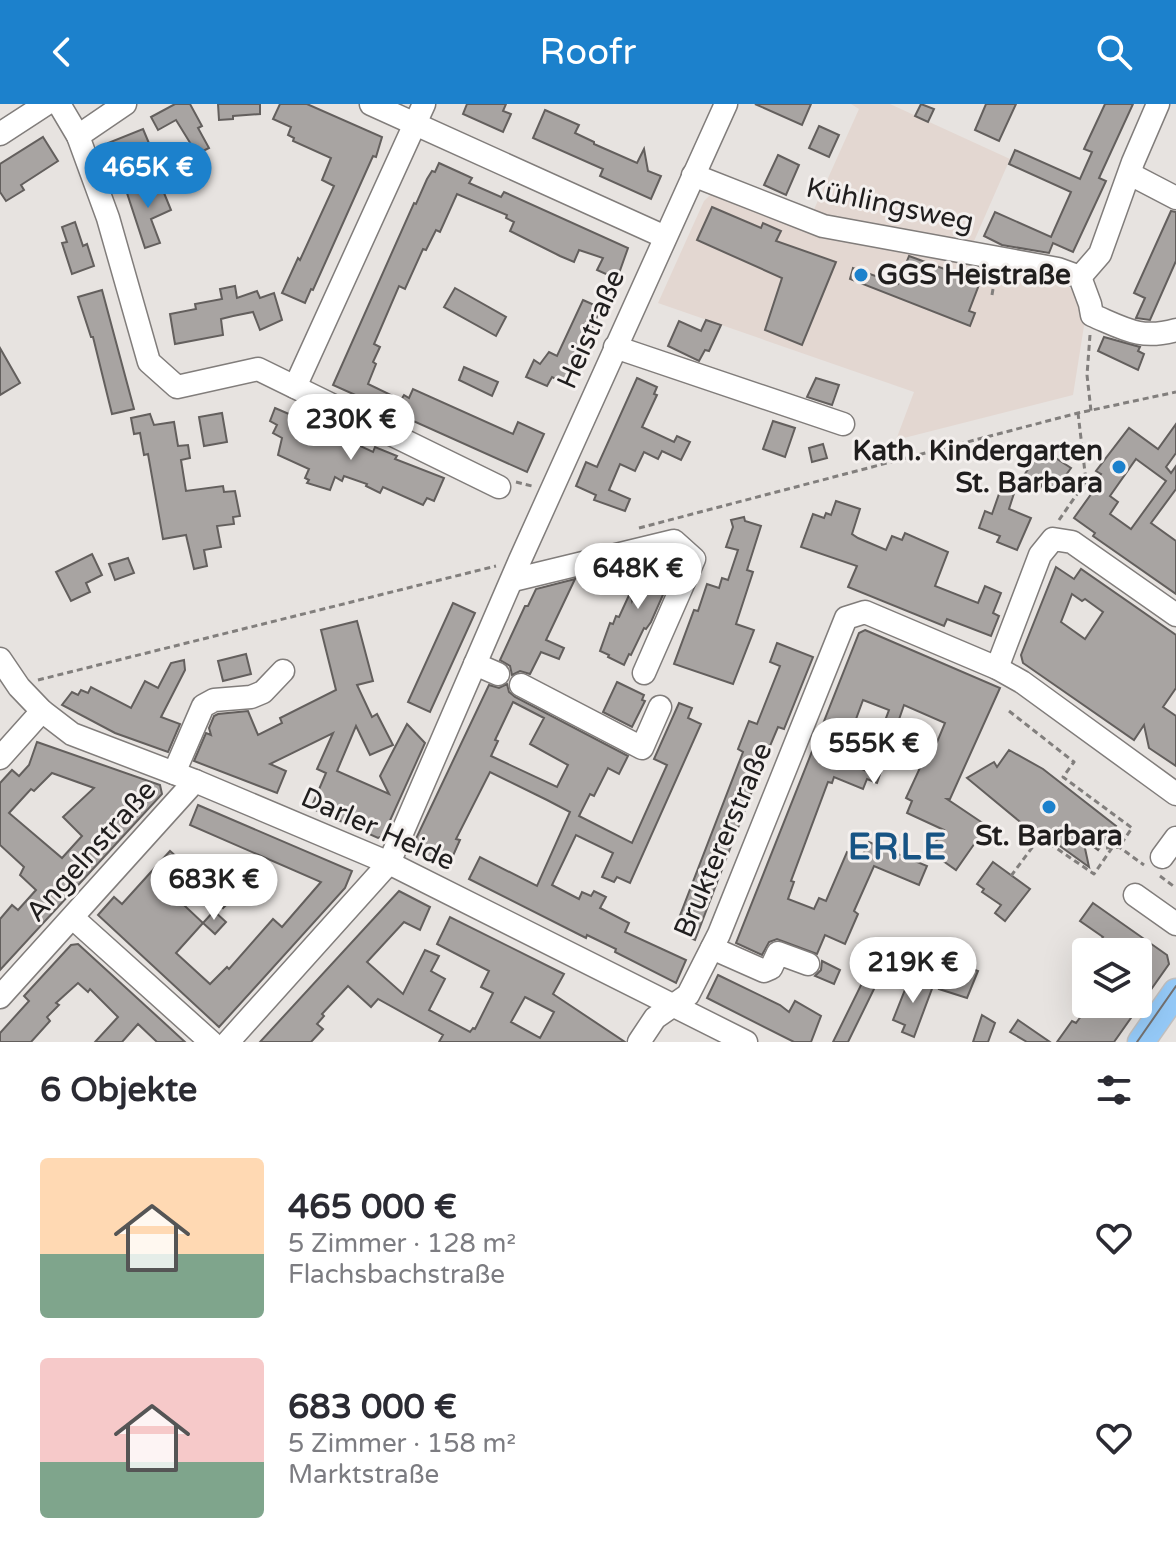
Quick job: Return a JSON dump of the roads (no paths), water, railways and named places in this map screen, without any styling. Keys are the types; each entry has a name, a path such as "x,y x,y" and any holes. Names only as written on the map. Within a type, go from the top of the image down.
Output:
{"main road":[{"path":"1141,1042 1176,992"}],"street":[{"path":"0,134 46,104"},
{"path":"59,104 78,136 108,218 149,362 177,387 258,369 499,487"},
{"path":"78,136 125,104"},
{"path":"371,104 420,114 665,237"},
{"name":"Heistraße","path":"228,1042 389,863 615,347 726,104"},
{"path":"1158,104 1100,254 1080,277 1092,315 1141,335 1176,330"},
{"path":"295,387 420,114"},
{"path":"1130,174 1176,198"},
{"name":"Kühlingsweg","path":"693,175 823,226 1058,269 1080,277"},
{"path":"615,347 843,424"},
{"path":"1176,615 1072,542 1053,539 1040,555 997,668 1022,682 1176,794"},
{"path":"516,570 674,541 694,559 644,673"},
{"name":"Bruktererstraße","path":"639,1042 655,1018 688,995 712,948 846,618 865,612 997,668"},
{"path":"475,664 498,674"},
{"name":"Angelnstraße","path":"0,997 73,918 184,777 203,706 214,700 251,697 263,692 283,671"},
{"name":"Darler Heide","path":"6,673 42,711 72,734 389,863 746,1042"},
{"path":"521,685 642,748 660,707"},
{"path":"0,758 42,711"},
{"path":"1162,857 1176,838"},
{"path":"1135,895 1176,924"},
{"path":"73,918 211,1042"},
{"path":"712,948 764,971 771,968 778,953 808,964"}],"tram line":[{"path":"1137,1042 1176,986"}],"place":[{"name":"GGS Heistraße","path":"861,275"},
{"name":"Kath. Kindergarten St. Barbara","path":"1119,467"},
{"name":"St. Barbara","path":"1049,807"}],"district":[{"name":"ERLE","path":"898,847"}]}
